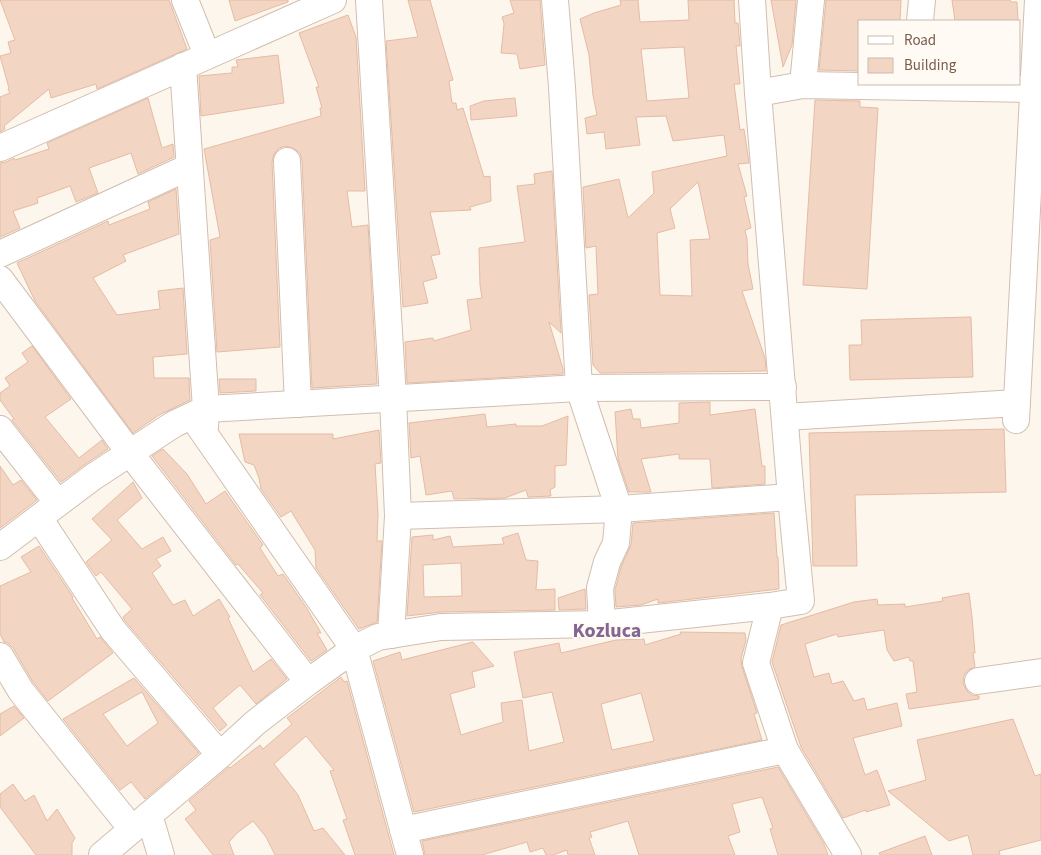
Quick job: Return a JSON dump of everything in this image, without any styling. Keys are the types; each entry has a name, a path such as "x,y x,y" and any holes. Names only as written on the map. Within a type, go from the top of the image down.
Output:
{"street":[{"path":"185,0 207,55"},
{"path":"0,148 333,0"},
{"path":"369,0 393,398 398,516 391,634"},
{"path":"555,0 562,87 579,388 619,509 616,543 607,562 600,588 602,624"},
{"path":"102,855 255,723 354,649 378,637 441,627 602,624 801,601 791,497 752,0"},
{"path":"802,85 811,0"},
{"path":"920,20 922,0"},
{"path":"785,417 1017,412 1038,0"},
{"path":"183,66 201,419 354,649 410,855"},
{"path":"758,92 802,85 915,85 1033,89"},
{"path":"287,161 298,404"},
{"path":"0,254 189,168"},
{"path":"0,280 130,453 308,682"},
{"path":"0,547 93,477 174,424 298,404 393,398 579,388 783,388"},
{"path":"0,429 48,510 113,630 220,755"},
{"path":"398,516 619,509 791,497"},
{"path":"770,606 756,663 785,750 848,855"},
{"path":"0,656 21,691 141,822 161,855"},
{"path":"978,681 1041,672"},
{"path":"403,830 785,750"}],"building":[{"path":"0,0 169,0 187,49 97,89 96,84 51,98 49,89 4,126 5,129 0,132 0,97 10,93 0,56 11,53 8,42 15,40"},
{"path":"229,0 288,0 288,2 235,21"},
{"path":"408,0 430,0 453,80 449,81 452,103 456,103 457,110 463,108 484,177 490,176 491,201 470,207 471,210 430,212 440,254 431,256 437,278 423,282 428,303 403,307 386,41 418,37"},
{"path":"510,0 540,0 545,65 520,69 517,54 501,53 504,24 502,17 514,13"},
{"path":"620,0 638,0 640,22 689,20 688,0 734,0 735,23 738,23 740,46 736,46 740,84 734,84 740,130 744,129 749,163 738,164 747,196 744,197 751,228 745,230 748,264 753,289 742,291 765,358 766,371 600,373 593,365 589,295 598,294 596,246 586,248 583,187 619,179 628,218 654,193 652,172 727,156 724,135 673,141 666,116 636,117 640,145 606,149 604,132 587,134 585,118 597,115 589,55 580,19 621,5","holes":["684,47 689,98 647,101 641,49","698,182 710,239 690,240 692,296 660,295 657,233 675,228 670,209"]},
{"path":"771,0 796,0 792,45 783,67"},
{"path":"826,0 901,0 900,20 858,20 858,71 819,70"},
{"path":"952,0 1010,0 1011,2 1017,2 1018,20 955,20"},
{"path":"348,15 356,37 365,191 347,191 352,227 368,225 377,384 312,388 302,160 300,153 286,146 279,148 274,154 272,162 280,347 217,352 210,240 220,237 204,149 321,116 320,108 322,108 316,87 319,87 299,33"},
{"path":"278,55 284,103 201,116 199,76 232,73 232,67 238,67 236,60"},
{"path":"148,98 162,148 173,144 174,157 138,174 131,153 89,168 98,193 76,202 70,186 37,198 38,203 13,211 20,228 0,237 0,163 49,149 47,143"},
{"path":"515,98 517,116 471,120 470,106 484,101"},
{"path":"815,100 860,101 860,107 878,108 867,289 803,285"},
{"path":"552,171 561,333 549,322 563,374 407,383 405,342 433,338 434,341 471,330 467,300 482,298 479,248 525,242 517,186 535,184 534,174"},
{"path":"176,189 179,234 123,255 126,261 93,278 117,315 160,309 158,291 183,288 187,354 153,357 154,378 189,378 190,400 159,415 133,433 35,301 17,263 108,221 109,225 150,209 148,202"},
{"path":"971,317 973,377 850,380 849,345 862,345 861,320"},
{"path":"32,346 71,399 45,417 79,458 102,440 108,449 61,482 12,420 14,419 0,400 0,393 10,386 5,378 28,362 22,353"},
{"path":"219,379 256,379 256,391 220,393"},
{"path":"710,402 710,415 755,409 762,466 765,466 765,484 712,488 710,459 679,459 679,454 641,459 651,492 629,492 618,459 615,412 631,409 633,419 640,419 641,428 679,423 679,403"},
{"path":"485,414 487,427 516,424 516,426 542,426 568,416 566,465 555,466 555,487 550,490 551,496 528,497 526,490 505,498 454,499 452,491 426,495 420,456 411,458 409,423"},
{"path":"1004,429 1006,492 855,495 857,566 813,566 809,433"},
{"path":"379,430 381,463 375,464 378,514 377,541 382,541 377,622 359,629 316,568 315,550 291,511 281,517 261,489 254,465 245,462 239,434 333,434 333,439"},
{"path":"163,449 187,474 206,504 225,491 263,545 260,548 278,576 283,574 306,607 321,633 317,633 327,650 311,661 260,595 263,593 238,564 236,565 152,456"},
{"path":"0,466 13,485 21,480 37,500 0,528"},
{"path":"133,482 142,498 117,520 142,549 163,537 171,551 156,559 161,566 152,573 173,605 185,600 193,616 219,599 230,617 228,618 253,672 271,659 287,679 256,704 240,685 213,708 227,725 220,731 125,621 123,617 132,609 101,572 96,576 86,562 112,540 92,519"},
{"path":"774,513 779,589 658,603 658,599 641,605 616,607 615,590 621,567 631,545 633,523"},
{"path":"518,533 526,560 538,561 536,590 555,589 555,610 441,612 407,616 412,537 433,535 433,540 450,536 453,547 504,544 502,538","holes":["461,563 462,596 424,597 423,565"]},
{"path":"39,546 73,597 97,639 100,637 113,653 48,701 33,682 13,648 4,642 0,634 0,586 31,572 21,557"},
{"path":"585,589 586,609 559,610 558,598"},
{"path":"969,593 975,667 968,670 964,675 963,683 967,691 972,695 979,696 979,699 909,709 906,694 917,692 913,661 910,661 909,657 894,661 887,650 884,630 838,637 837,634 805,644 814,677 829,673 832,684 843,681 854,701 864,698 867,710 897,703 902,726 853,738 865,775 877,770 890,805 866,812 866,810 843,818 801,747 772,662 781,625 854,602 877,599 878,605 905,604 905,607 943,601 942,598"},
{"path":"680,632 745,633 746,640 741,659 742,667 757,713 754,714 762,740 414,812 373,661 400,652 402,660 473,642 494,666 472,672 475,687 450,694 461,735 503,722 501,703 522,700 529,751 564,742 552,692 523,698 514,652 559,643 561,653 616,640 644,639 645,645 681,634","holes":["641,693 654,741 612,750 601,704"]},
{"path":"341,677 344,682 347,681 394,855 355,855 343,820 347,819 330,771 334,770 306,736 274,764 298,795 314,831 323,828 345,855 275,855 266,837 253,821 237,833 229,842 234,855 213,855 185,819 196,810 189,801 229,767 260,745 263,749 292,724 287,718"},
{"path":"134,678 199,753 145,799 131,782 120,790 63,719","holes":["142,692 158,723 127,746 103,714"]},
{"path":"14,706 24,718 0,736 0,714"},
{"path":"1013,719 1035,776 1041,774 1041,840 999,851 1000,855 973,855 968,835 949,841 888,791 926,780 917,740"},
{"path":"778,767 824,844 828,855 778,855 770,829 773,828 762,797 732,804 740,832 728,836 735,855 639,855 628,821 590,832 592,837 589,838 595,855 568,855 567,850 553,855 546,855 543,848 530,852 527,842 482,855 425,855 422,841"},
{"path":"13,784 25,801 34,795 47,821 57,809 75,838 72,843 72,855 36,855 0,807 0,794"},
{"path":"925,836 932,855 880,855 879,853"}],"district":[{"name":"Kozluca","path":"607,631"}]}
